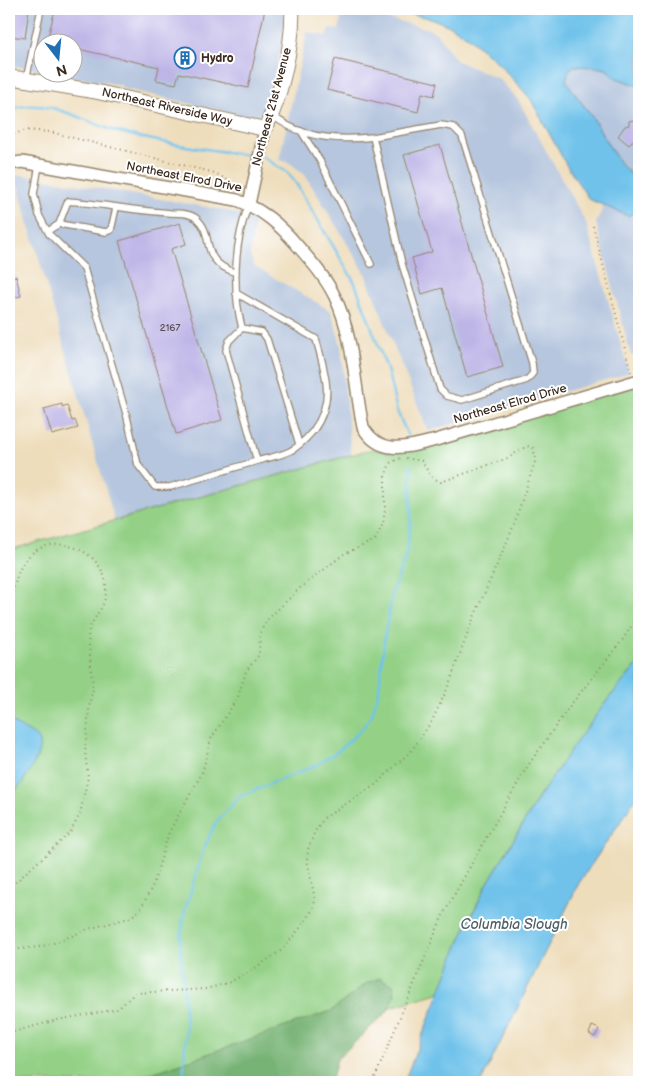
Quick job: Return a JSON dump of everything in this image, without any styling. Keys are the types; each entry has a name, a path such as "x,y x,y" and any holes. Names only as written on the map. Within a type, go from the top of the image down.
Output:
{"street":[{"name":"Northeast 21st Avenue","path":"249,204 263,135 272,115 290,43 292,14"},
{"name":"Northeast Riverside Way","path":"9,77 127,98 263,135"},
{"name":"Northeast Elrod Drive","path":"9,164 22,162 237,200 261,210 281,227 320,273 335,296 346,329 363,427 367,434 378,444 396,447 412,446 636,381"}],"lane":[{"path":"26,80 41,9"},
{"path":"272,115 291,129 346,140 441,125 453,127 462,136 532,364 533,373 527,380 462,400 447,396 440,389 402,264 373,137"},
{"path":"300,131 320,161 371,264"},
{"path":"39,165 34,194 39,215 48,232 84,268 138,464 155,487 170,487 290,451 306,439 322,416 328,398 316,339 236,293"},
{"path":"48,232 59,224 68,201 146,213 191,215 198,220 212,258 220,267 236,273"},
{"path":"242,328 237,308 236,273 243,219 249,204"},
{"path":"59,224 106,232 111,230 116,208"},
{"path":"242,328 229,340 226,350 257,461"},
{"path":"242,328 262,332 267,339 299,444"}],"path":[{"path":"9,136 26,130 50,132 215,173 233,183 238,189"},
{"path":"593,226 636,381"},
{"path":"9,950 39,947 57,942 88,929 128,918 140,910 153,885 169,832 202,773 211,739 238,697 246,671 259,655 260,633 267,620 300,588 344,554 375,540 383,524 385,477 390,463 397,459 414,458 422,462 431,477 441,482 508,458 527,446 533,448 536,459 528,486 471,624 448,687 432,721 412,750 375,785 324,818 315,831 306,860 315,900 313,909 282,950 249,972 228,983 206,989 135,993 118,1009 57,1020 9,1033"},
{"path":"9,607 17,573 37,550 51,544 64,543 76,547 90,556 102,573 106,586 105,603 90,626 88,634 93,689 85,752 88,777 80,814 70,833 9,888"},
{"path":"374,1082 442,917 481,847 527,767 569,707 624,638 639,614"}],"shaded area":[{"path":"9,9 282,9 285,21 283,39 267,108 256,117 121,88 121,85 82,78 82,32 32,32 32,69 9,65"},
{"path":"342,12 369,17 382,17 429,29 436,33 457,61 499,79 518,100 586,223 629,373 428,431 364,271 305,175 290,163 279,160 307,32 327,36 329,28 339,30"},
{"path":"574,66 606,69 616,78 639,86 639,179 627,170 604,140 592,117 566,80 569,70"},
{"path":"22,175 224,210 255,219 250,255 254,266 331,311 341,345 351,455 115,521 15,176"},
{"path":"604,206 627,216 639,210 639,353 631,356 596,223"}],"green space":[{"path":"639,384 639,663 609,698 539,797 486,886 461,938 441,992 141,1082 9,1082 9,550 372,449 387,452 413,450"},
{"path":"380,978 393,985 395,995 387,1012 337,1059 331,1082 118,1082 161,1070 331,1011 367,983"}],"water":[{"path":"389,9 639,9 639,86 616,78 606,69 595,67 574,66 569,70 566,80 593,118 619,161 632,175 639,179 639,210 628,216 589,199 567,166 530,98 498,63 468,37 450,26 433,19"},
{"name":"Columbia Slough","path":"639,663 639,794 579,883 481,1082 404,1082 461,938 486,886 539,797 574,745 609,698"},
{"path":"9,719 37,738 39,751 31,769 9,798"}],"building":[{"path":"9,9 29,9 25,38 9,36"},
{"name":"Hydro","path":"55,9 265,9 248,88 179,73 176,84 156,80 159,67 82,50 82,32 49,32"},
{"path":"335,59 437,83 434,96 422,93 418,112 327,90"},
{"path":"639,119 639,140 632,141 629,145 618,136 625,126 629,125 629,121"},
{"path":"440,145 503,367 467,377 442,288 422,294 412,258 432,252 404,155"},
{"path":"180,223 186,244 171,249 222,420 176,434 119,241"},
{"path":"16,276 21,296 9,299 9,278"},
{"path":"62,404 62,407 67,405 72,421 75,420 78,428 52,435 44,409"},
{"path":"592,1026 599,1029 595,1037 589,1034"}],"waterway":[{"path":"9,110 23,106 50,108 131,135 185,146 255,156"},
{"path":"263,157 288,173 297,185 355,283 387,369 397,411 408,436"},
{"path":"183,1082 186,1026 180,943 184,914 204,848 216,822 240,796 314,766 337,752 360,731 372,715 379,689 385,633 393,590 406,555 411,520 411,466"}],"place":[{"name":"Hydro","path":"185,58"}]}
